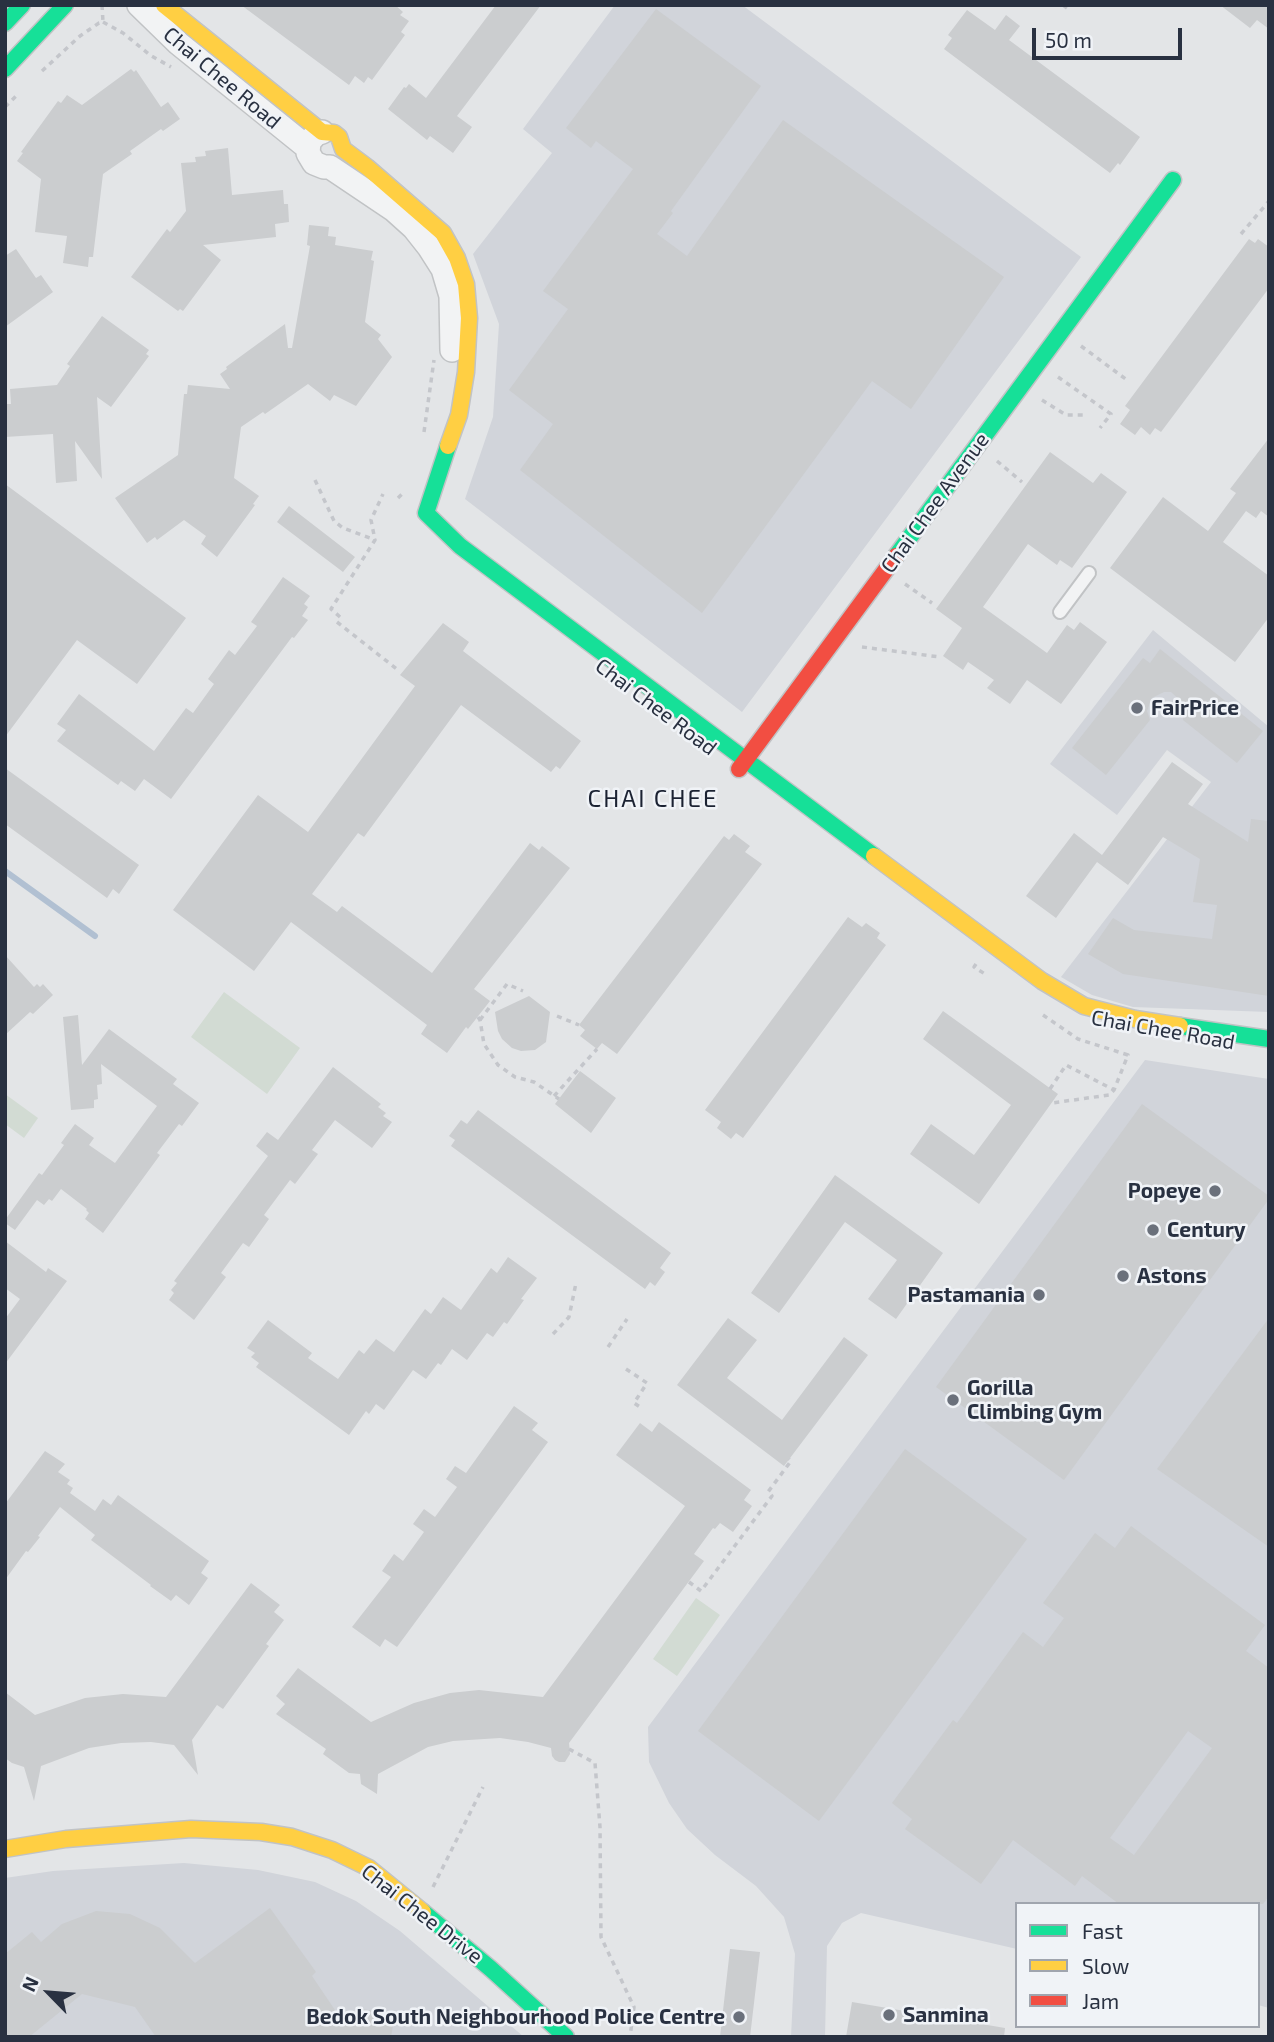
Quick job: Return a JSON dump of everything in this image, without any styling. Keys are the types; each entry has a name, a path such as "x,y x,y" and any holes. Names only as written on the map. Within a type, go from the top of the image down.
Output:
{"street":[{"path":"5,23 22,5"},
{"path":"5,69 62,8 75,5"},
{"name":"Chai Chee Road","path":"145,6 177,43 315,140"},
{"name":"Chai Chee Road","path":"334,134 339,138 337,158 324,167 314,163 308,153 315,140 334,134"},
{"name":"Chai Chee Road","path":"337,158 414,228 443,269 451,296 452,371 443,412 415,498 414,516 453,554 742,765 1036,990 1080,1016 1133,1029 1269,1049"},
{"name":"Chai Chee Avenue","path":"742,765 1173,180"},
{"name":"Chai Chee Road","path":"742,765 845,832 1011,960 1084,1006 1135,1018 1269,1038"},
{"name":"Chai Chee Drive","path":"5,1849 66,1839 191,1829 261,1832 292,1837 332,1850 369,1868 491,1969 566,2037"}],"lane":[{"path":"1060,612 1089,573"}],"path":[{"path":"102,5 103,22"},
{"path":"40,73 80,36 103,22 172,67"},
{"path":"5,107 20,91"},
{"path":"1241,234 1269,201"},
{"path":"1076,342 1127,380"},
{"path":"422,441 435,349"},
{"path":"1054,374 1111,414 1100,428"},
{"path":"1037,397 1066,415 1084,415"},
{"path":"1007,470 1022,482"},
{"path":"315,480 334,521 343,528 375,540"},
{"path":"398,498 409,481"},
{"path":"383,494 371,520 375,540 331,609 398,670"},
{"path":"915,592 932,603"},
{"path":"853,646 940,657"},
{"path":"523,991 507,984 479,1018 484,1044 498,1065 515,1077 534,1082 559,1100"},
{"path":"557,1016 579,1025"},
{"path":"554,1096 597,1049"},
{"path":"1052,1103 1109,1095 1114,1090 1128,1055"},
{"path":"1050,1089 1066,1065 1114,1090"},
{"path":"553,1334 569,1317 576,1283"},
{"path":"608,1347 627,1319"},
{"path":"626,1369 647,1383 634,1403 643,1409"},
{"path":"689,1581 701,1591 772,1496 768,1492 791,1461 789,1459"},
{"path":"569,1749 595,1763 600,1827 601,1937 635,2007 630,2037"},
{"path":"420,1910 483,1787"}],"shaded area":[{"path":"615,5 742,5 1081,257 742,712 465,499 493,417 499,324 473,254 552,153 523,129"},
{"path":"1153,630 1269,727 1269,1012 1133,1007 1092,995 1061,977 1211,782 1167,750 1117,815 1050,764"},
{"path":"224,992 300,1048 267,1094 191,1037"},
{"path":"1145,1060 1269,1079 1269,2008 1260,2006 1260,1902 1015,1902 1015,1949 861,1913 842,1923 827,1946 825,2037 791,2037 795,1954 784,1917 756,1886 715,1855 687,1829 669,1803 649,1762 648,1727"},
{"path":"5,1094 38,1118 24,1138 5,1124"},
{"path":"696,1598 720,1615 677,1676 653,1659"},
{"path":"184,1863 258,1870 315,1882 356,1901 400,1931 524,2037 5,2037 5,1878 53,1871"}],"building":[{"path":"241,5 395,5 403,12 400,15 409,21 401,32 405,35 372,80 368,77 364,83 355,76 349,85"},
{"path":"496,5 541,5 457,116 472,127 453,153 430,136 427,140 388,109 409,84 426,98"},
{"path":"1220,5 1269,5 1269,29 1257,20 1250,28"},
{"path":"656,9 761,86 657,234 687,256 783,120 1004,277 911,409 872,381 702,613 520,470 553,424 509,390 568,309 543,291 633,169 596,141 591,148 566,128"},
{"path":"967,10 995,30 1006,15 1020,26 1009,40 1140,137 1120,165 1118,163 1110,173 944,49 952,38 948,35"},
{"path":"131,69 134,72 136,70 161,107 168,102 180,119 130,151 132,154 103,174 93,257 89,257 88,267 63,263 67,236 35,232 41,179 17,161 58,101 61,103 67,95 82,105"},
{"path":"228,148 232,195 283,190 284,204 288,204 289,222 275,224 276,237 203,245 221,260 183,311 178,311 131,277 167,229 170,232 186,211 181,163 196,162 195,157 206,156 205,151"},
{"path":"309,225 329,227 328,236 336,237 335,245 373,251 371,260 374,261 365,322 381,335 378,339 392,357 356,406 334,395 330,401 308,384 241,427 234,478 259,496 217,557 201,544 206,536 184,520 157,540 155,537 147,543 115,498 178,455 184,394 187,394 188,385 230,389 220,374 285,324 288,348 292,348 310,246 307,245"},
{"path":"1249,239 1255,243 1258,239 1269,247 1269,288 1161,432 1155,428 1150,435 1141,427 1135,435 1120,424 1130,410 1125,406"},
{"path":"16,249 36,278 41,275 53,292 5,327 5,256"},
{"path":"102,316 149,350 146,354 149,356 111,407 97,397 102,479 75,441 77,481 56,483 53,434 5,437 6,404 11,404 10,389 57,385 70,366 67,364"},
{"path":"1269,438 1269,517 1261,511 1256,518 1246,511 1223,542 1269,576 1269,617 1235,662 1110,568 1163,497 1208,531 1236,493 1230,489"},
{"path":"1050,452 1093,483 1101,473 1127,492 1072,568 1060,560 1057,565 1028,544 983,607 1047,653 1067,625 1074,630 1080,622 1107,642 1061,704 1027,680 1010,704 987,688 994,680 968,662 963,670 943,656 962,628 936,609"},
{"path":"5,484 186,618 137,684 77,640 5,737"},
{"path":"289,506 355,557 343,572 277,522"},
{"path":"283,577 310,596 304,604 308,607 302,616 308,620 294,638 292,637 171,799 144,779 135,791 121,781 118,785 57,741 66,730 57,724 79,694 154,751 186,708 193,713 214,684 208,679 229,650 235,655 257,626 251,622"},
{"path":"443,623 469,642 463,651 581,741 560,769 556,766 551,772 461,705 364,837 358,833 312,894 337,912 342,906 432,973 530,843 539,850 542,846 570,868 474,989 490,1001 447,1053 421,1034 427,1025 291,922 254,971 173,910 258,795 308,832 415,686 400,675"},
{"path":"1160,649 1263,731 1237,763 1183,720 1182,702 1171,692 1164,692 1152,698 1147,711 1150,720 1106,775 1072,748 1143,658 1150,663"},
{"path":"1172,762 1203,784 1188,804 1248,842 1251,819 1269,821 1269,996 1123,974 1088,954 1113,918 1134,930 1212,939 1217,905 1193,902 1200,859 1163,837 1128,885 1097,862 1056,918 1026,896 1074,833 1102,855"},
{"path":"5,768 139,865 119,894 113,889 107,898 5,824"},
{"path":"734,834 750,846 745,852 762,864 617,1054 602,1043 597,1049 580,1036 585,1030 579,1025 724,836 729,840"},
{"path":"848,917 862,927 866,923 880,933 877,938 886,945 743,1138 736,1133 731,1139 717,1128 721,1122 705,1110"},
{"path":"5,955 34,987 43,984 53,995 5,1035"},
{"path":"529,996 550,1012 546,1042 535,1050 521,1051 512,1048 502,1039 495,1012"},
{"path":"943,1011 1058,1094 979,1204 910,1154 931,1124 974,1155 1011,1105 923,1039"},
{"path":"78,1015 82,1065 109,1029 177,1079 173,1084 199,1103 157,1153 160,1155 103,1233 85,1219 89,1213 87,1209 61,1189 52,1201 49,1199 44,1205 37,1200 15,1230 5,1223 5,1220 39,1173 42,1175 64,1145 61,1143 75,1124 94,1138 89,1145 115,1163 157,1106 101,1064 102,1084 97,1085 98,1099 94,1100 94,1108 71,1110 63,1017"},
{"path":"333,1067 381,1104 378,1107 386,1113 383,1116 392,1122 372,1148 335,1120 312,1150 318,1154 295,1184 290,1180 264,1215 269,1219 249,1247 243,1243 221,1273 226,1277 194,1320 169,1300 174,1293 171,1290 177,1283 174,1281 268,1156 256,1146 267,1132 278,1140"},
{"path":"580,1071 616,1098 591,1133 555,1104"},
{"path":"1142,1104 1269,1196 1269,1199 1064,1480 936,1387"},
{"path":"478,1110 671,1253 660,1268 665,1272 655,1286 650,1282 645,1289 451,1146 455,1140 449,1136 461,1120 467,1124"},
{"path":"835,1175 943,1253 896,1319 868,1299 897,1260 845,1222 779,1313 751,1293"},
{"path":"5,1241 46,1272 48,1268 67,1281 5,1364 5,1319 20,1299 5,1288"},
{"path":"508,1257 537,1278 507,1324 504,1322 493,1337 487,1333 467,1360 452,1349 441,1365 438,1363 426,1379 413,1370 384,1410 376,1404 369,1414 366,1411 349,1435 256,1367 259,1363 251,1357 255,1353 247,1348 268,1320 312,1353 308,1358 338,1379 359,1350 364,1354 376,1339 394,1352 425,1309 431,1314 443,1297 461,1310 491,1268 497,1273"},
{"path":"728,1318 757,1340 727,1378 782,1420 844,1337 868,1355 784,1466 677,1385"},
{"path":"1269,1318 1269,1547 1157,1469"},
{"path":"514,1406 538,1423 532,1430 548,1442 397,1647 385,1639 380,1647 352,1627 391,1577 382,1571 394,1554 403,1561 424,1532 413,1524 424,1509 435,1517 457,1487 446,1479 455,1466 466,1473"},
{"path":"659,1422 751,1490 744,1500 752,1506 733,1532 720,1523 713,1528 694,1554 704,1561 569,1743 570,1754 565,1762 555,1760 551,1748 528,1742 500,1738 453,1741 428,1747 378,1774 377,1794 361,1784 360,1774 349,1773 323,1754 326,1749 276,1714 285,1704 276,1696 298,1668 371,1722 414,1703 450,1693 479,1690 543,1697 685,1506 616,1455 640,1423 652,1432"},
{"path":"905,1449 1027,1539 819,1821 698,1731"},
{"path":"45,1451 65,1464 58,1472 70,1480 67,1484 73,1488 70,1493 95,1511 103,1499 111,1505 118,1495 209,1561 201,1573 208,1578 189,1605 176,1595 171,1601 150,1586 91,1540 95,1535 60,1507 5,1580 5,1504"},
{"path":"1131,1526 1265,1625 1246,1651 1269,1668 1269,1896 1263,1904 1116,1902 1082,1876 1075,1886 1013,1840 981,1884 905,1829 912,1819 892,1803 953,1720 957,1723 1023,1632 1043,1647 1064,1618 1043,1603 1095,1533 1115,1548","holes":["1188,1731 1212,1748 1134,1855 1110,1838"]},
{"path":"251,1583 280,1605 274,1612 284,1620 266,1644 269,1646 223,1709 217,1705 192,1740 198,1775 174,1745 151,1742 121,1743 89,1748 41,1766 34,1801 24,1767 5,1758 5,1692 35,1715 85,1698 123,1694 166,1697"},
{"path":"270,1908 316,1972 312,1976 343,2022 363,2009 395,2015 391,2037 156,2037 135,2007 82,1994 29,2037 5,2037 5,1954 32,1932 41,1942 62,1924 96,1911 130,1914 160,1928 195,1963"},
{"path":"730,1949 760,1952 750,2037 720,2037"},
{"name":"Sanmina","path":"852,2002 1005,2028 1004,2037 846,2037"}],"waterway":[{"path":"5,871 95,936"}],"traffic: fast":[{"path":"5,23 22,5"},
{"path":"5,69 65,5"},
{"path":"896,556 1173,180"},
{"path":"448,446 426,513 460,546 874,856"},
{"path":"1180,1026 1269,1039"},
{"path":"423,1912 566,2037"}],"traffic: slow":[{"path":"164,5 322,132 334,133 339,137 343,149 443,233 457,258 466,284 469,318 466,372 459,415 448,446"},
{"path":"874,856 1042,981 1084,1006 1135,1019 1180,1026"},
{"path":"5,1849 66,1839 191,1829 261,1832 292,1837 332,1850 369,1868 423,1912"}],"traffic: jam":[{"path":"739,769 896,556"}],"place":[{"name":"FairPrice","path":"1137,708"},
{"name":"Popeye","path":"1215,1191"},
{"name":"Century","path":"1153,1230"},
{"name":"Astons","path":"1123,1276"},
{"name":"Pastamania","path":"1039,1295"},
{"name":"Gorilla Climbing Gym","path":"953,1400"},
{"name":"Sanmina","path":"889,2015"},
{"name":"Bedok South Neighbourhood Police Centre","path":"739,2017"}],"district":[{"name":"CHAI CHEE","path":"653,799"}]}
